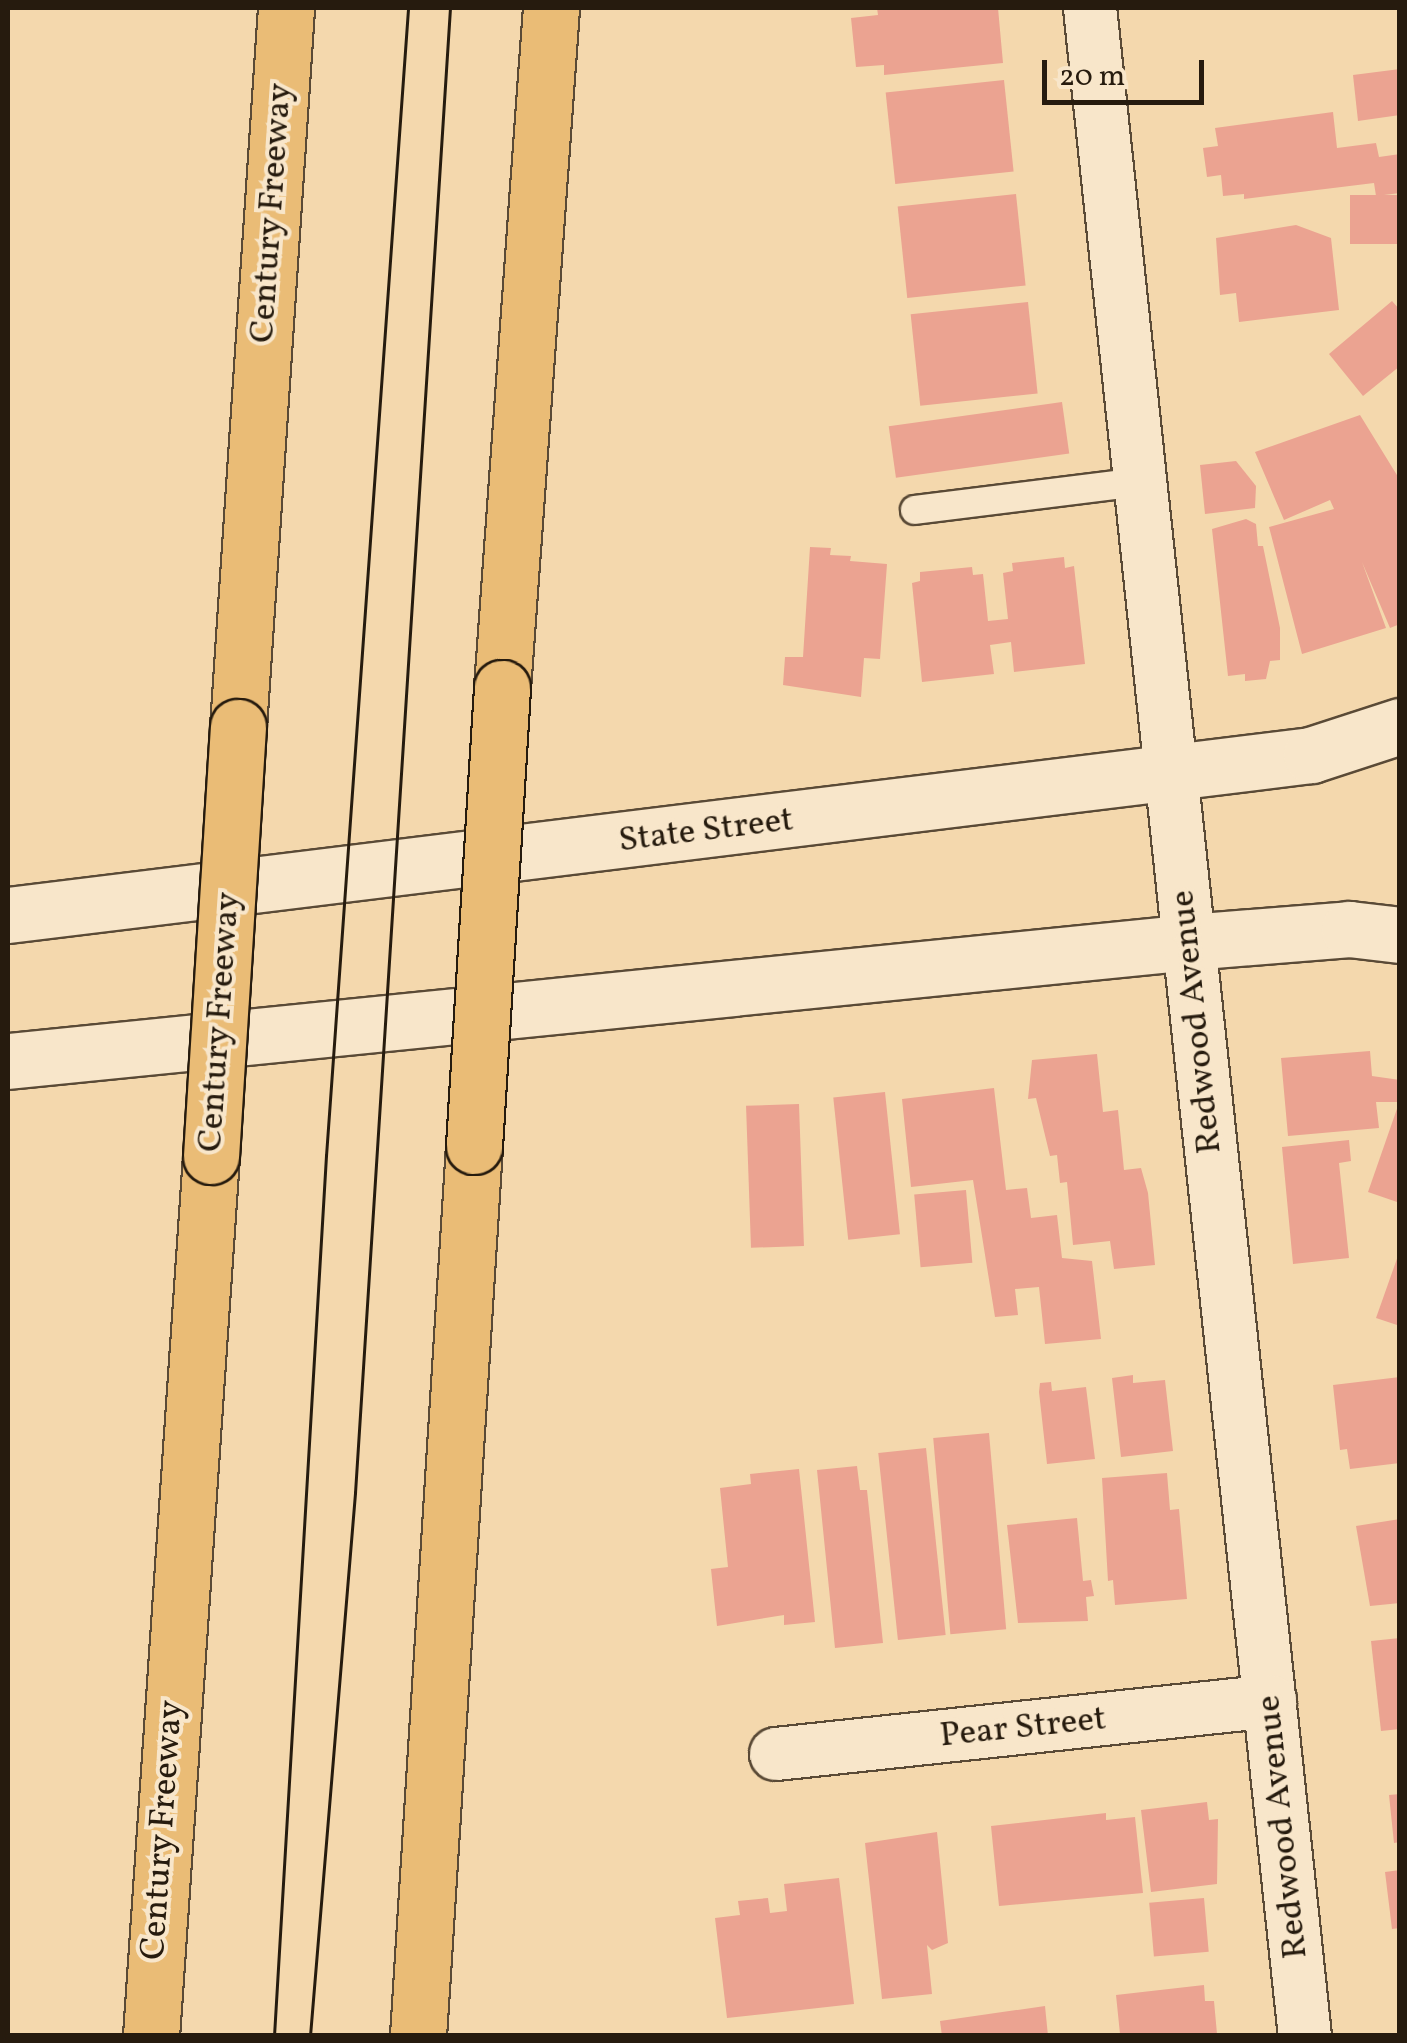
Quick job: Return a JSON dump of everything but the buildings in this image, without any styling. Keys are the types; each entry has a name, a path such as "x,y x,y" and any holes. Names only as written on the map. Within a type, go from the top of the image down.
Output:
{"highway":[{"name":"Century Freeway","path":"150,2036 286,8"},
{"path":"418,2036 502,688 551,8"}],"main road":[{"name":"State Street","path":"8,915 1312,755 1400,726"},
{"path":"8,1061 1189,942 1349,928 1400,935"}],"street":[{"name":"Redwood Avenue","path":"1090,8 1305,2036"},
{"name":"Pear Street","path":"776,1754 1270,1701"}],"lane":[{"path":"915,510 1140,482"}],"tram line":[{"path":"274,2036 326,1156 408,8"},
{"path":"310,2036 355,1493 450,8"}]}
